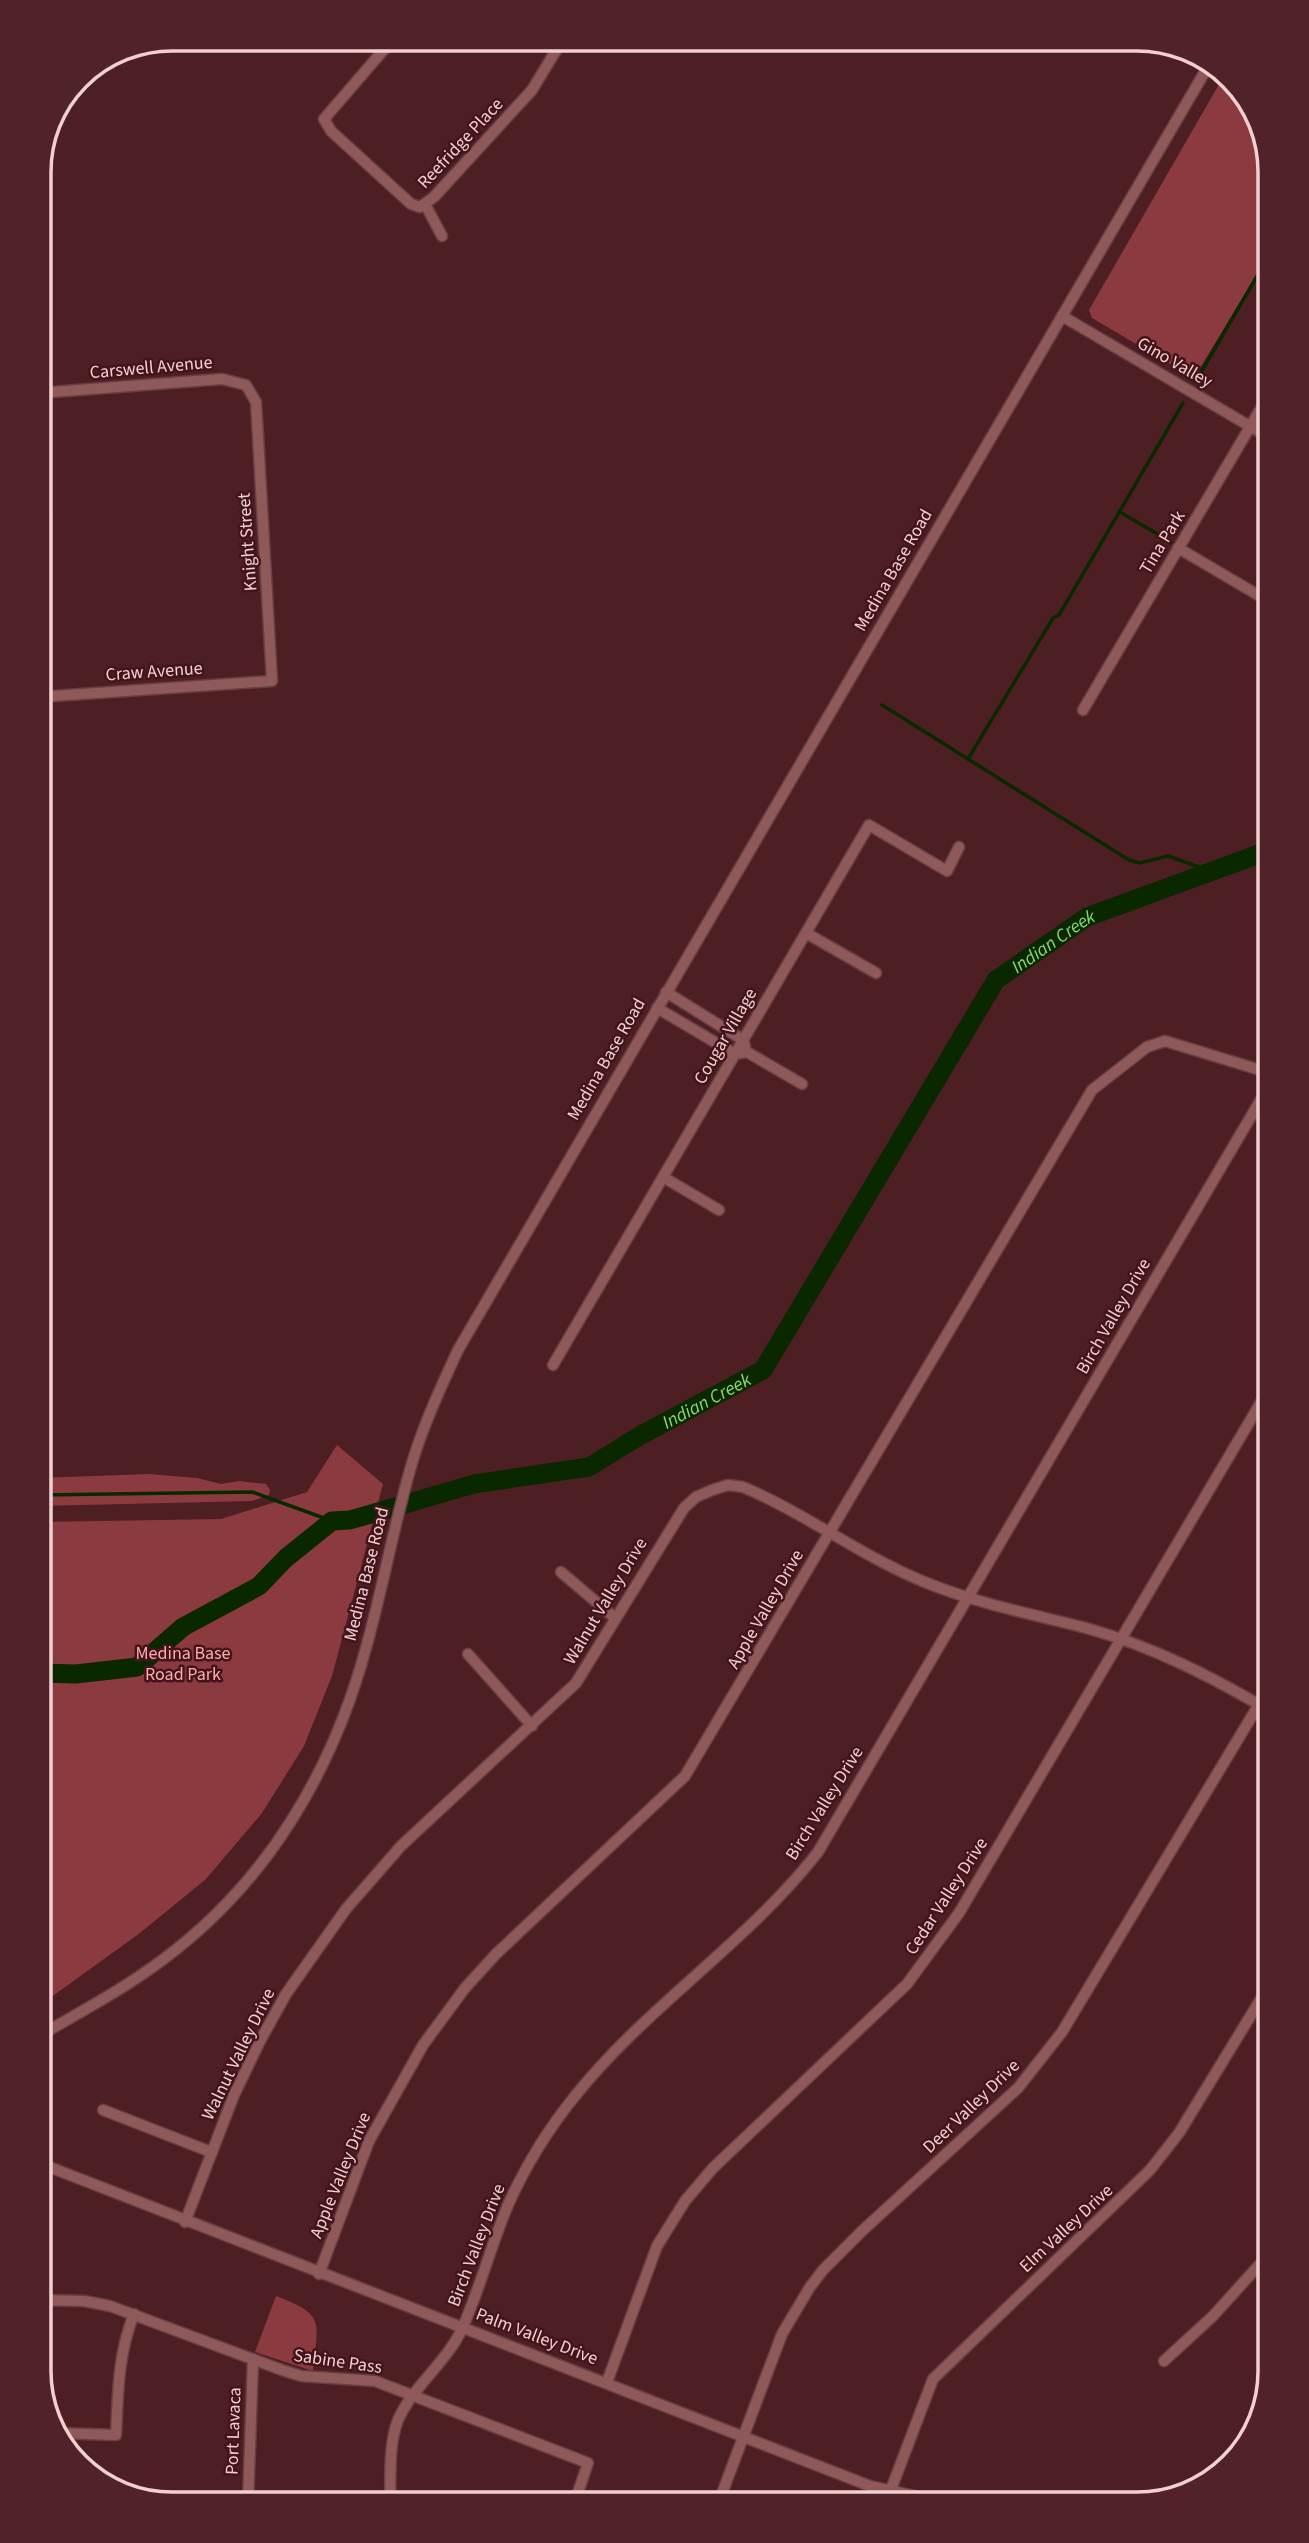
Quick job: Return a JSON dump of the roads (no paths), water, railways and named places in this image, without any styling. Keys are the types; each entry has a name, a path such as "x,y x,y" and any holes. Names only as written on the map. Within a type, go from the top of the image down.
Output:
{"street":[{"name":"Reefridge Place","path":"382,51 324,119 331,131 411,204 426,206 532,90 556,51"},
{"name":"Medina Base Road","path":"51,2028 132,1981 199,1930 257,1869 290,1825 315,1783 346,1713 367,1647 406,1483 425,1424 458,1350 1205,72"},
{"path":"426,206 442,236"},
{"name":"Gino Valley","path":"1062,316 1258,430"},
{"name":"Carswell Avenue","path":"51,392 222,379 246,385 256,402"},
{"name":"Knight Street","path":"256,402 272,681"},
{"name":"Tina Park","path":"1083,710 1258,414"},
{"path":"1178,548 1258,595"},
{"name":"Craw Avenue","path":"51,696 272,681"},
{"name":"Cougar Village","path":"553,1365 869,825 947,871 959,846"},
{"path":"806,933 876,973"},
{"path":"666,992 743,1040 747,1052"},
{"path":"657,1008 735,1054 747,1052 802,1084"},
{"name":"Apple Valley Drive","path":"320,2274 369,2141 423,2045 496,1954 685,1776 1092,1090 1140,1051 1165,1041 1258,1069"},
{"name":"Birch Valley Drive","path":"390,2492 391,2450 398,2421 412,2396 455,2343 520,2181 573,2099 626,2038 801,1874 818,1852 1258,1104"},
{"path":"663,1177 719,1210"},
{"name":"Cedar Valley Drive","path":"607,2382 647,2270 677,2212 713,2168 880,2011 925,1963 959,1913 1258,1407"},
{"name":"Walnut Valley Drive","path":"185,2222 234,2095 286,1994 346,1909 401,1846 576,1683 671,1525 696,1497 728,1485 743,1487 887,1566 968,1599 1122,1639 1191,1668 1258,1704"},
{"path":"561,1572 615,1618"},
{"path":"468,1654 532,1726"},
{"name":"Deer Valley Drive","path":"722,2492 782,2334 810,2287 862,2231 1018,2088 1049,2050 1091,1988 1258,1707"},
{"name":"Elm Valley Drive","path":"890,2492 933,2379 1150,2170 1180,2133 1258,2004"},
{"path":"103,2110 211,2152"},
{"name":"Palm Valley Drive","path":"51,2168 890,2492"},
{"path":"1164,2361 1213,2316 1258,2266"},
{"name":"Sabine Pass","path":"51,2300 84,2301 134,2314 301,2376 375,2381 588,2463 578,2492"},
{"path":"68,2433 116,2435 118,2367 122,2342 134,2314"},
{"name":"Port Lavaca","path":"248,2492 253,2359"}],"waterway":[{"path":"1197,379 1258,275"},
{"path":"968,759 1053,618 1059,615 1183,403"},
{"path":"1120,512 1171,542"},
{"path":"882,705 1129,860 1140,863 1168,856 1213,872"},
{"name":"Indian Creek","path":"51,1673 76,1674 137,1667 183,1627 259,1586 286,1558 332,1521 350,1520 474,1484 589,1467 641,1435 763,1370 996,980 1087,917 1258,854"},
{"path":"51,1495 252,1492 332,1521"}],"park label":[{"name":"Medina Base Road Park","path":"183,1663"}]}
